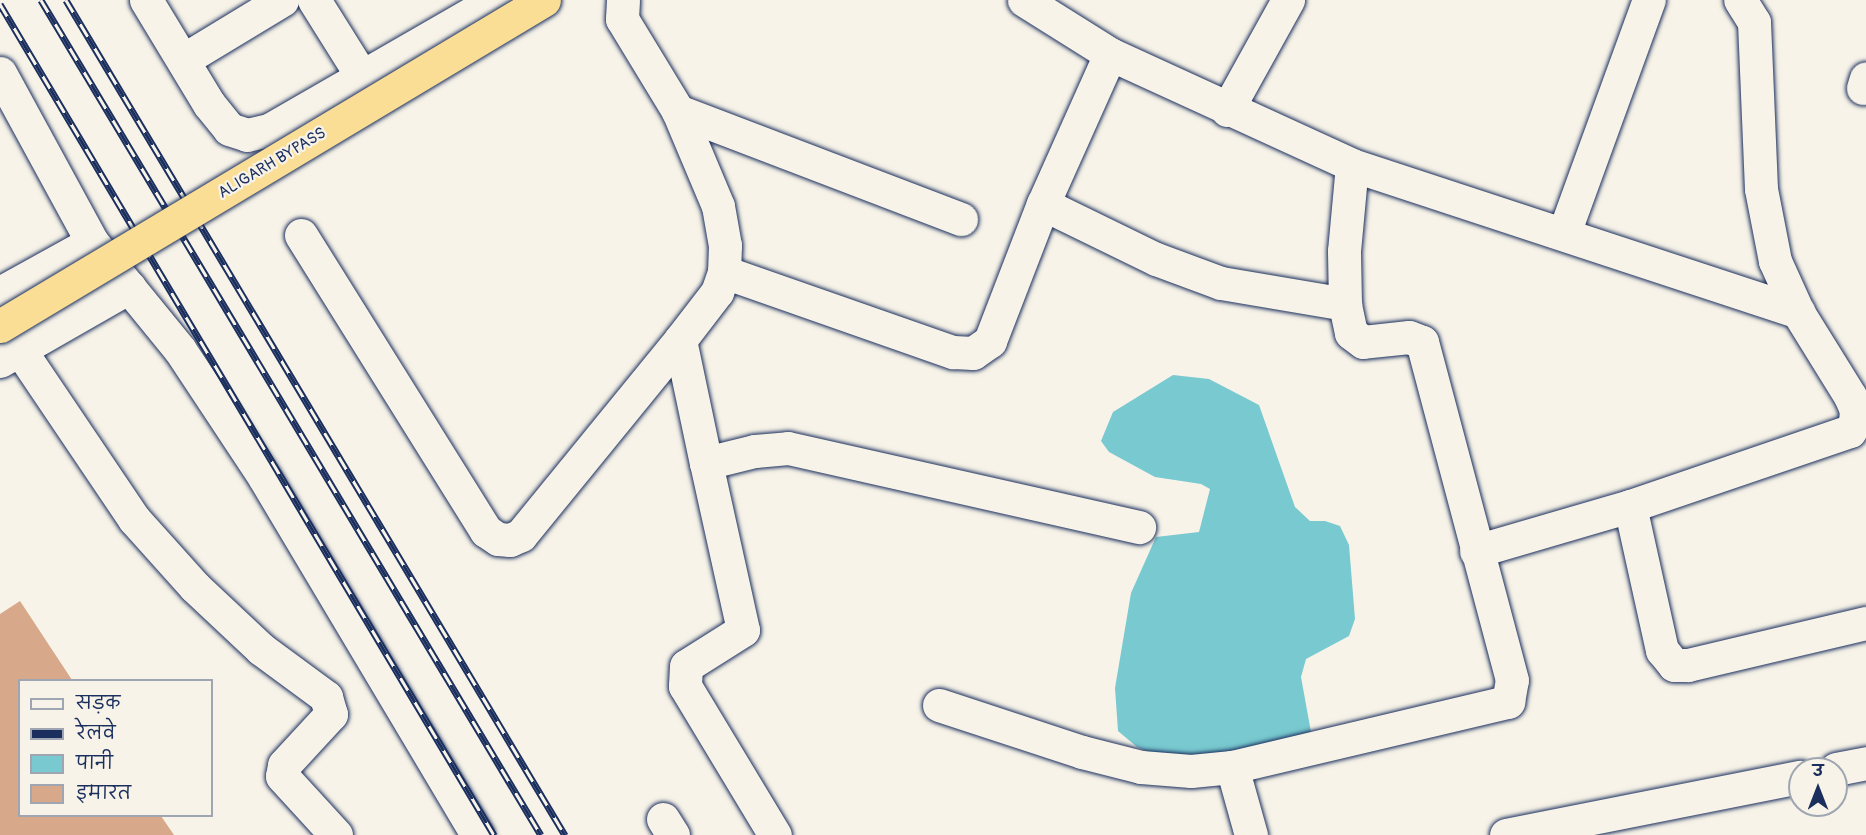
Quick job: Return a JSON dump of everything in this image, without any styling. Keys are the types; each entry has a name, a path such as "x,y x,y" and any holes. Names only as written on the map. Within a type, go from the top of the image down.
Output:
{"main road":[{"name":"ALIGARH BYPASS","path":"7,346 544,0"}],"street":[{"path":"146,0 229,129 247,135 269,130 495,0"},
{"path":"183,60 282,0"},
{"path":"315,0 363,78"},
{"path":"301,235 486,531 498,539 510,540 521,535 717,292 724,272 725,245 718,206 678,111 622,20 623,0"},
{"path":"1024,0 1110,54 1227,110 1352,165 1798,312"},
{"path":"1227,110 1288,0"},
{"path":"1564,233 1649,0"},
{"path":"1476,551 1630,506 1850,431 1856,423 1861,410 1798,312 1775,261 1761,189 1754,22 1740,0"},
{"path":"724,272 953,352 973,353 990,341 1043,204 1110,54"},
{"path":"3,85 92,242 180,350 264,477 477,835"},
{"path":"678,111 961,219"},
{"path":"939,705 1141,767 1191,771 1232,767 1508,702 1512,681 1422,342 1409,337 1356,340 1345,304 1344,251 1352,165"},
{"path":"1043,204 1155,259 1221,283 1345,304"},
{"path":"0,293 92,242"},
{"path":"129,287 7,346 134,519 195,587 253,641 326,697 331,705 328,719 285,765 282,776 336,835"},
{"path":"680,339 743,630 686,666 684,686 775,835"},
{"path":"706,463 756,451 788,448 1139,527"},
{"path":"1630,506 1662,650 1674,665 1688,665 1866,623"},
{"path":"1848,767 1866,763"},
{"path":"1232,767 1251,835"},
{"path":"1506,835 1788,779"}],"water":[{"path":"1173,375 1209,379 1259,405 1295,507 1310,521 1325,521 1340,526 1349,545 1355,619 1349,636 1306,659 1301,677 1311,732 1282,748 1169,760 1137,747 1118,731 1115,688 1131,593 1156,537 1199,532 1210,489 1201,484 1155,477 1109,452 1101,441 1113,412"}],"building":[{"path":"20,601 71,679 18,679 18,817 162,817 174,835 0,835 0,614"}],"railway":[{"path":"41,0 541,835"},
{"path":"66,0 565,835"},
{"path":"0,4 494,835"}]}
